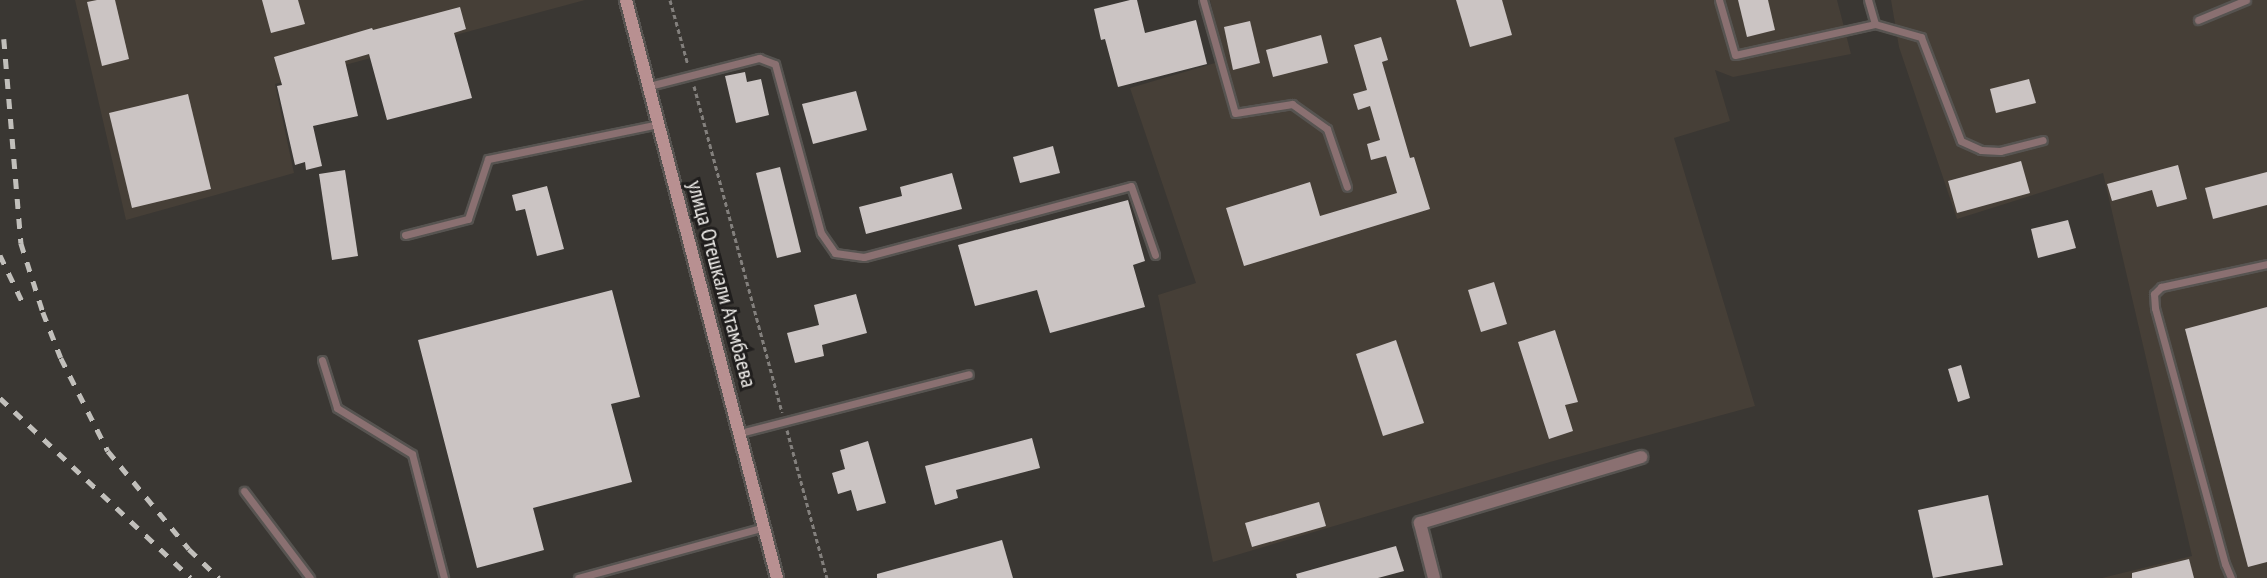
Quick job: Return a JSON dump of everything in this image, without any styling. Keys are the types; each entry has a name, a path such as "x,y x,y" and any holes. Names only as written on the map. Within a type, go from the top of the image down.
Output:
{"street":[{"name":"улица Отешкали Атамбаева","path":"627,0 777,578"},
{"path":"1434,578 1420,523 1641,457"}],"lane":[{"path":"1203,0 1235,113 1292,104 1328,129 1347,187"},
{"path":"1719,0 1735,55 1875,24 1921,37 1961,141 1981,150 2000,151 2043,140"},
{"path":"1868,0 1875,24"},
{"path":"2198,20 2246,0"},
{"path":"649,86 759,58 775,64 821,233 835,253 864,257 1131,186 1155,255"},
{"path":"405,236 468,219 488,159 658,124"},
{"path":"2231,578 2225,564 2161,330 2154,294 2161,288 2267,264"},
{"path":"322,360 338,408 412,454 444,578"},
{"path":"740,433 969,374"},
{"path":"244,491 310,578"},
{"path":"578,578 765,527"}],"path":[{"path":"670,0 827,578"}],"shaded area":[{"path":"75,0 585,0 275,84 294,173 126,220"},
{"path":"1210,0 1837,0 1851,54 1733,77 1715,70 1730,121 1674,138 1755,406 1550,462 1213,562 1158,295 1196,283 1130,88 1225,60"},
{"path":"1891,0 2267,0 2267,578 2102,578 2192,556 2103,173 1957,219 1899,47"}],"building":[{"path":"115,0 129,59 102,66 87,2"},
{"path":"262,0 298,0 305,24 271,33"},
{"path":"1137,0 1145,33 1196,20 1207,64 1118,87 1105,39 1101,40 1094,9"},
{"path":"1456,0 1502,0 1512,35 1470,47"},
{"path":"1738,0 1768,0 1775,30 1747,37"},
{"path":"460,7 466,29 454,33 472,98 387,120 369,54 345,61 358,116 313,126 322,166 306,170 305,162 295,165 277,86 282,85 274,57 372,28 373,30"},
{"path":"1250,21 1260,63 1233,70 1224,27"},
{"path":"1321,35 1328,63 1273,77 1266,50"},
{"path":"1381,37 1388,60 1382,62 1410,158 1414,157 1430,209 1244,266 1226,208 1310,182 1320,216 1397,193 1386,156 1371,160 1367,144 1380,140 1370,106 1358,110 1353,94 1367,90 1354,45"},
{"path":"745,72 747,82 761,79 769,115 736,123 725,76"},
{"path":"2029,79 2036,103 1996,113 1990,89"},
{"path":"856,91 867,130 813,144 802,104"},
{"path":"188,94 211,189 132,208 109,113"},
{"path":"1053,146 1060,173 1020,183 1013,157"},
{"path":"2021,161 2030,193 1957,213 1948,181"},
{"path":"2178,165 2187,199 2157,207 2152,190 2112,201 2107,184"},
{"path":"780,167 801,252 777,258 756,173"},
{"path":"345,170 358,256 332,260 319,174"},
{"path":"2267,172 2267,205 2213,219 2205,188"},
{"path":"952,173 962,209 866,234 859,207 902,196 900,187"},
{"path":"547,186 564,249 537,256 525,209 516,211 512,195"},
{"path":"1128,200 1145,261 1133,265 1145,307 1050,333 1037,290 975,306 958,245"},
{"path":"2068,220 2076,248 2038,258 2031,229"},
{"path":"1494,282 1507,324 1481,332 1468,290"},
{"path":"612,290 640,397 611,404 632,482 533,508 544,550 477,568 418,340"},
{"path":"856,294 867,333 822,345 824,356 795,363 787,333 819,325 814,305"},
{"path":"2267,307 2267,562 2248,567 2185,329"},
{"path":"1555,330 1578,402 1565,405 1573,431 1549,439 1518,342"},
{"path":"1396,340 1424,423 1383,436 1356,354"},
{"path":"1961,365 1970,398 1958,402 1948,369"},
{"path":"1032,438 1040,468 956,490 958,498 935,505 925,466"},
{"path":"868,441 886,503 857,511 851,490 838,494 832,473 845,469 840,450"},
{"path":"1988,495 2003,565 1933,578 1918,510"},
{"path":"1319,502 1326,526 1252,547 1245,523"},
{"path":"1002,540 1013,578 877,578 877,574"},
{"path":"1396,546 1404,571 1378,578 1297,578 1296,574"},
{"path":"2189,559 2194,578 2132,578 2132,573"}],"railway":[{"path":"4,39 21,243 43,312 61,358 108,451 189,549 219,578"},
{"path":"0,255 23,303"},
{"path":"0,398 191,578"}]}
